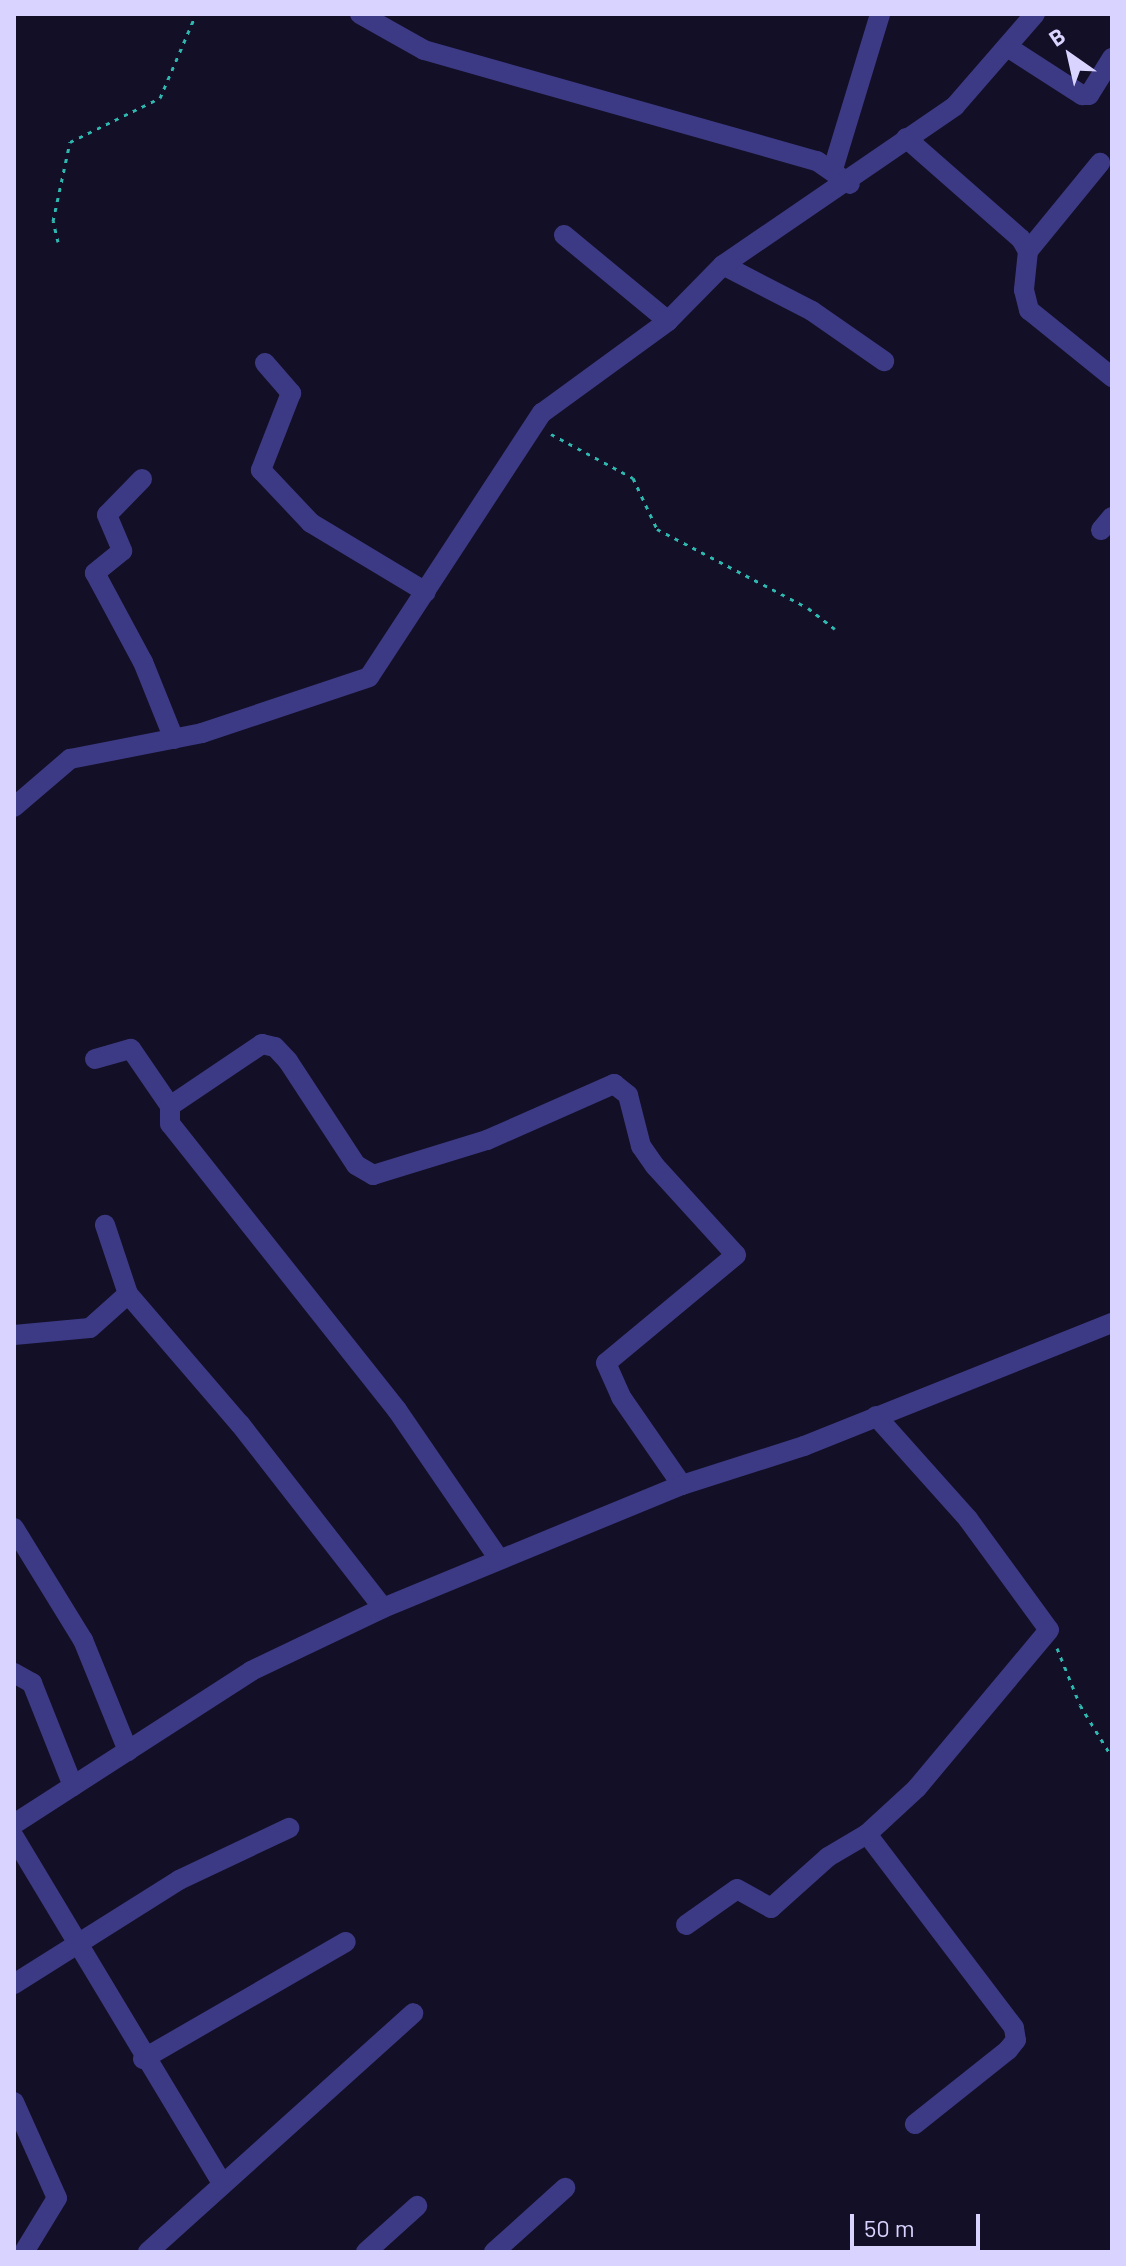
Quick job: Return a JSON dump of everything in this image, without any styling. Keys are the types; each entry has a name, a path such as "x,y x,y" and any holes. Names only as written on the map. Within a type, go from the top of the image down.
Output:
{"street":[{"path":"360,14 424,50 833,169 850,184"},
{"path":"833,169 880,14"},
{"path":"14,807 70,759 174,739 350,688 369,677 534,424 668,321 723,265 850,184 906,138 955,106 1009,48 1035,14"},
{"path":"1009,48 1082,95 1089,95 1112,58"},
{"path":"906,138 1028,251"},
{"path":"1100,163 1028,251 1024,290 1029,310 1112,377"},
{"path":"564,235 668,321"},
{"path":"723,265 812,311 884,361"},
{"path":"265,363 291,393 261,470 311,523 426,592"},
{"path":"142,479 107,515 122,551 95,573 143,662 174,739"},
{"path":"499,1559 397,1410 175,1132 167,1116 170,1106 268,1043 288,1061 356,1165 373,1175 487,1140 614,1084 620,1087 655,1166 736,1255 606,1363 621,1397 682,1485"},
{"path":"95,1059 131,1049 170,1106"},
{"path":"105,1225 128,1294 240,1424 383,1608"},
{"path":"14,1335 36,1338 84,1329 128,1294"},
{"path":"14,1824 251,1671 383,1608 682,1485 876,1416 1112,1323"},
{"path":"686,1925 737,1889 771,1908 828,1857 867,1834 917,1788 1049,1630 968,1519 876,1416"},
{"path":"14,1528 83,1640 128,1751"},
{"path":"14,1673 32,1683 73,1786"},
{"path":"14,1984 179,1880 289,1828"},
{"path":"867,1834 1014,2028 1016,2040 1008,2050 915,2124"},
{"path":"14,1837 143,2059 221,2182"},
{"path":"143,2059 346,1942"},
{"path":"148,2252 221,2182 413,2013"},
{"path":"14,2102 57,2198 24,2252"},
{"path":"494,2252 565,2188"},
{"path":"366,2252 417,2206"}],"path":[{"path":"58,242 53,221 70,142 160,98 196,14"},
{"path":"534,424 633,478 657,529 808,608 835,629"},
{"path":"1049,1630 1080,1705 1112,1757"}]}
